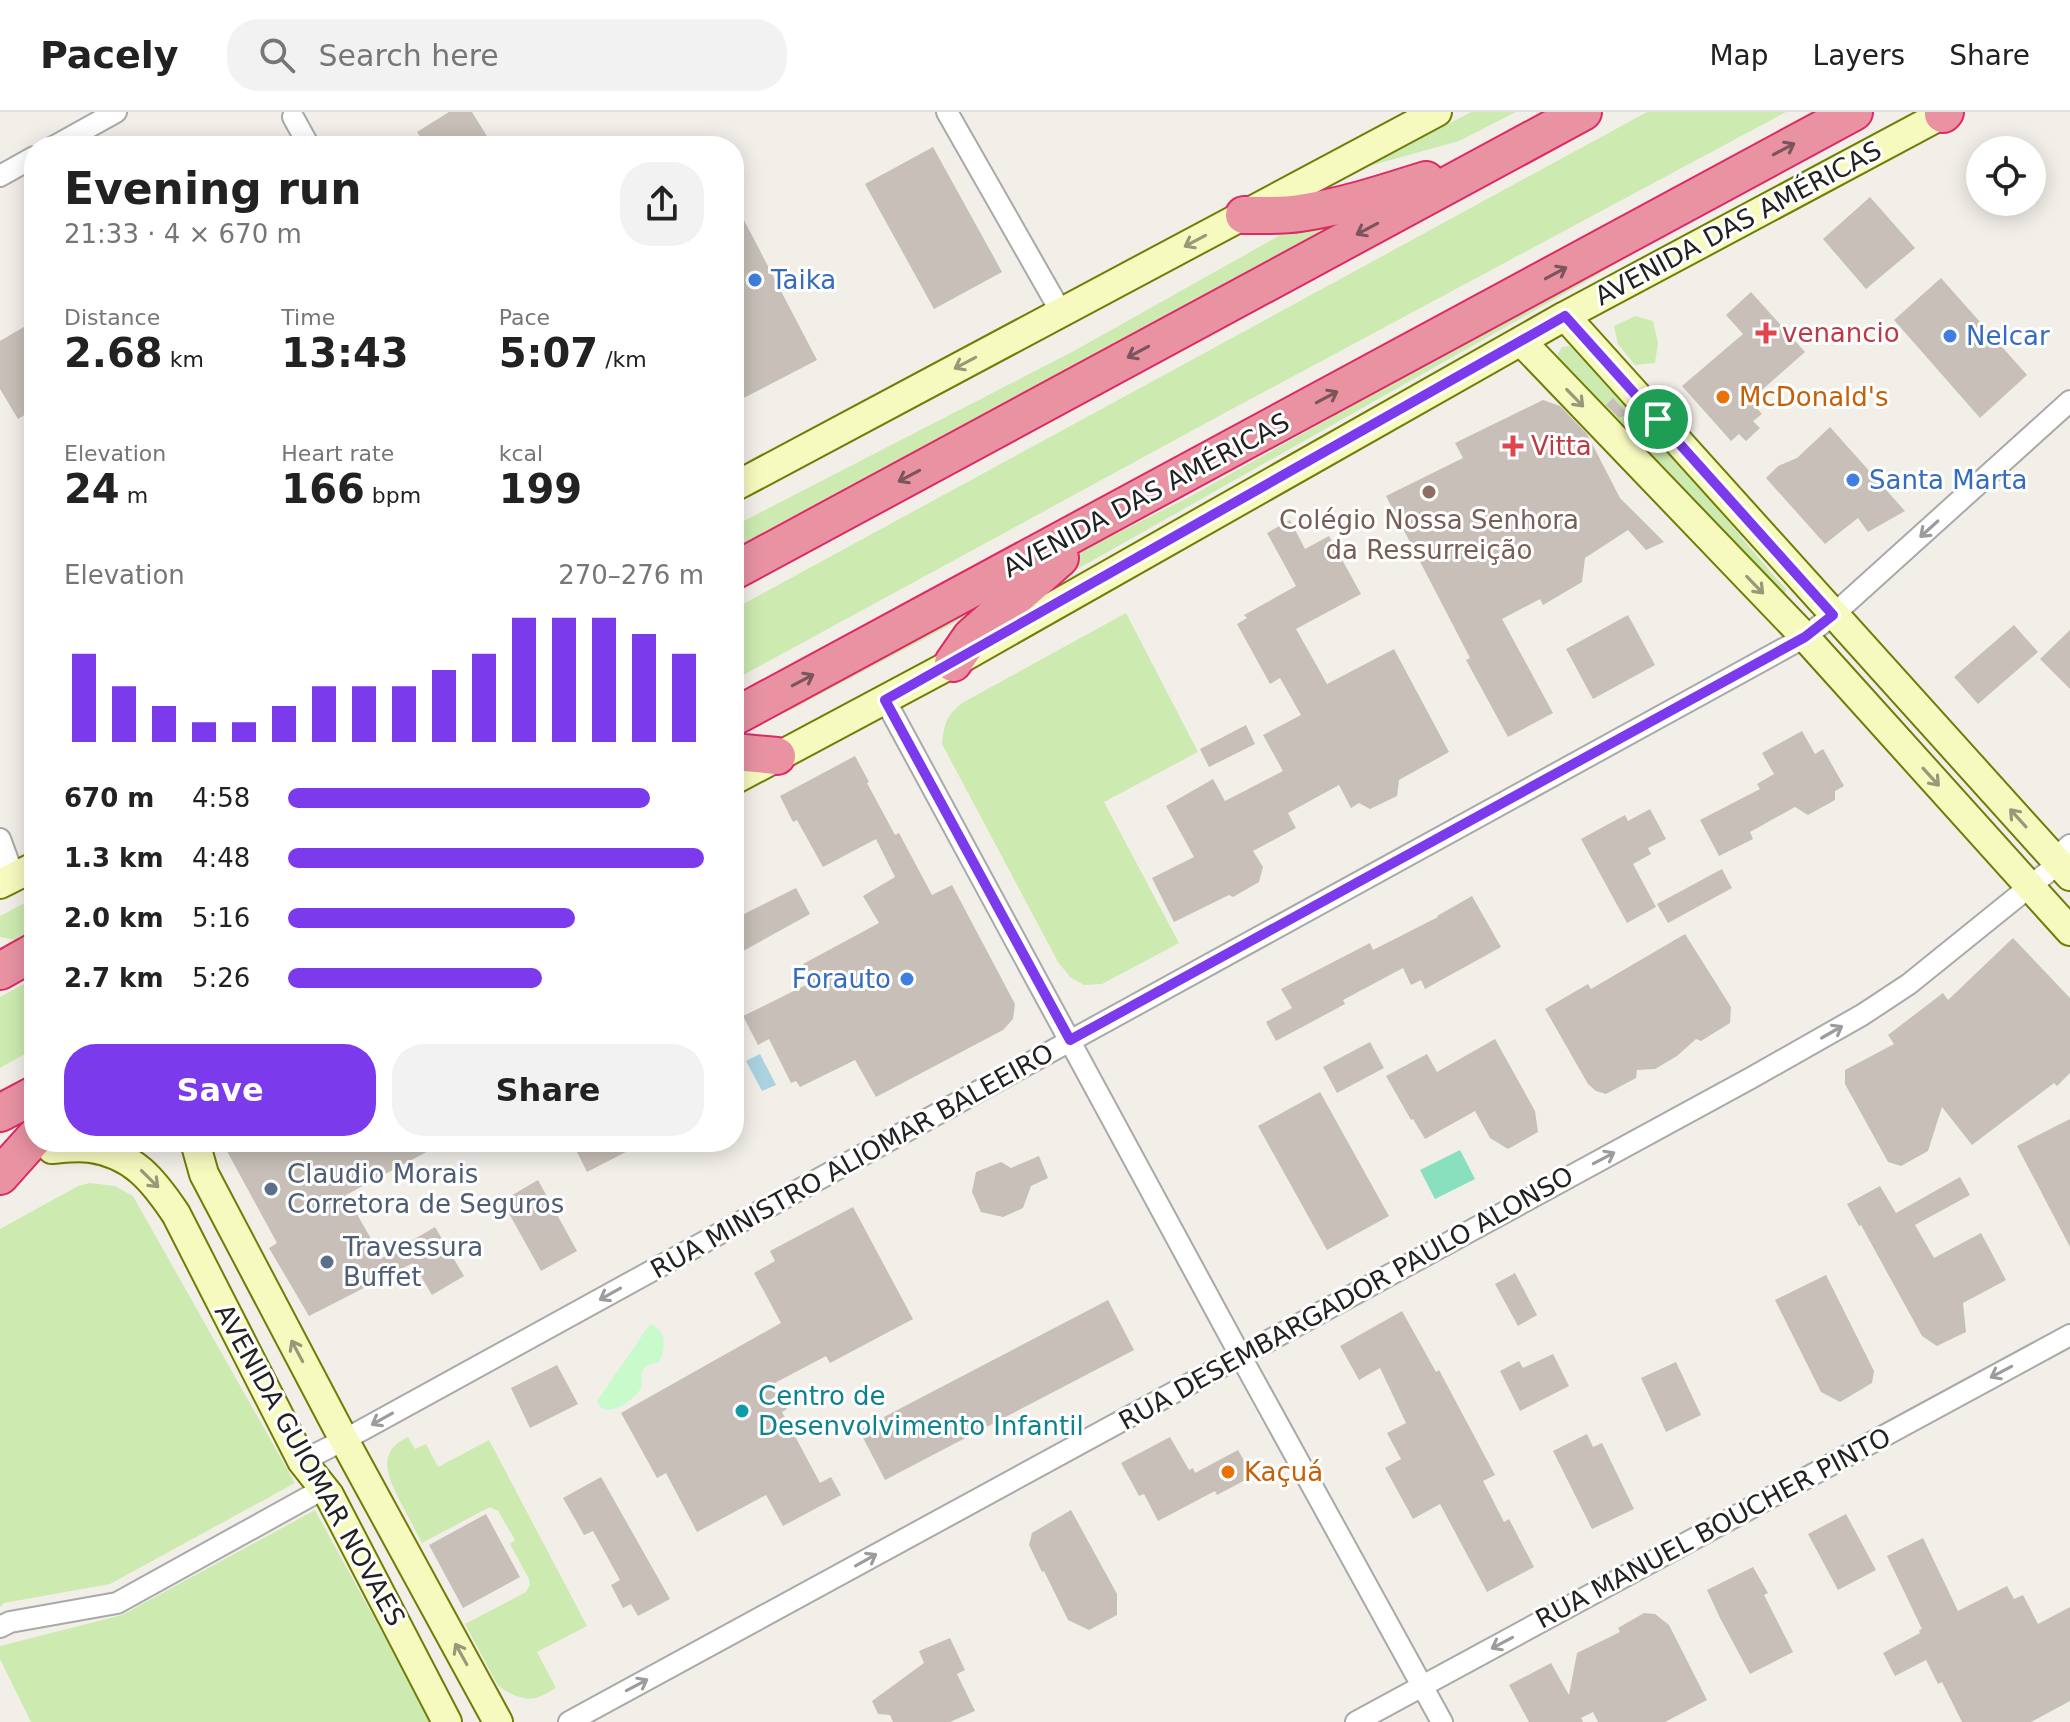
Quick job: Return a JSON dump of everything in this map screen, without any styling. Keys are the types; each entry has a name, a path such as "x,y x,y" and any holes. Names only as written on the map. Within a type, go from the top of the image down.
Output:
{"highway":[{"path":"744,566 1583,112"},
{"name":"AVENIDA DAS AMÉRICAS","path":"744,712 1854,112"},
{"path":"1244,215 1273,216 1325,208 1415,184 1504,154"},
{"path":"953,663 971,637 1050,567 1086,527"},
{"path":"744,753 777,756"},
{"path":"0,1113 24,1100"},
{"path":"0,1177 38,1152"}],"street":[{"path":"74,136 116,112"},
{"path":"947,112 1061,312"},
{"path":"744,482 1437,112"},
{"name":"AVENIDA DAS AMÉRICAS","path":"744,774 953,663 1565,316 1945,113"},
{"path":"293,117 303,136"},
{"path":"0,176 24,163"},
{"path":"1565,316 1833,615 2063,861"},
{"path":"1521,341 1805,637 2070,931"},
{"name":"RUA MINISTRO ALIOMAR BALEEIRO","path":"302,1461 1805,637 2070,401"},
{"path":"885,700 1442,1722"},
{"path":"0,839 16,876"},
{"name":"RUA DESEMBARGADOR PAULO ALONSO","path":"569,1722 1862,1015 1909,984 2063,861"},
{"name":"AVENIDA GUIOMAR NOVAES","path":"105,1152 117,1155 142,1170 158,1186 176,1214 302,1461 329,1495 447,1722"},
{"name":"AVENIDA GUIOMAR NOVAES","path":"198,1152 204,1174 344,1440 498,1722"},
{"name":"RUA MANUEL BOUCHER PINTO","path":"1356,1722 2070,1335"},
{"path":"0,1627 10,1622 117,1603 314,1494"}],"green space":[{"path":"1471,112 1516,112 1459,141 1369,166"},
{"path":"1647,112 1786,112 744,675 744,604"},
{"path":"1863,112 1874,112 1709,202 1594,277 1044,588 1072,556 1189,497 1327,420 1430,350"},
{"path":"1395,197 744,553 744,521 1072,352 1300,224"},
{"path":"1635,316 1653,321 1658,343 1655,363 1635,365 1618,344 1614,326"},
{"path":"1562,347 1578,349 1611,382 1786,589 1785,595 1781,597 1557,362"},
{"path":"1011,576 973,613 791,710 763,720"},
{"path":"1126,613 1198,752 1104,802 1179,943 1102,984 1084,985 1070,977 1058,962 942,744 949,716 962,703"},
{"path":"24,903 24,942 0,937 0,916"},
{"path":"24,984 24,1055 0,1068 0,997"},
{"path":"1460,1150 1475,1179 1435,1199 1420,1170"},
{"path":"90,1183 115,1186 133,1196 295,1483 110,1584 4,1603 0,1607 0,1229 78,1186"},
{"path":"650,1324 660,1330 664,1340 659,1362 643,1369 642,1386 627,1402 613,1409 601,1407 597,1401"},
{"path":"408,1437 415,1449 426,1444 438,1467 489,1440 587,1626 537,1652 556,1688 531,1699 510,1693 497,1684 465,1624 526,1592 529,1579 510,1544 515,1540 498,1511 490,1507 422,1543 392,1484 387,1466 391,1450"},
{"path":"315,1510 431,1722 31,1722 0,1659 0,1646 122,1615"}],"water":[{"path":"760,1054 776,1085 762,1091 746,1061"}],"building":[{"path":"449,112 472,112 487,136 420,136 417,132"},
{"path":"933,147 1002,272 934,309 865,184"},
{"path":"1870,197 1915,248 1866,289 1823,239"},
{"name":"Taika","path":"744,220 817,360 744,398"},
{"path":"1941,278 2027,375 1980,418 1894,320"},
{"path":"1751,292 1805,352 1754,397 1757,400 1752,403 1762,414 1753,421 1760,428 1746,441 1739,434 1731,441 1682,386 1743,334 1726,315"},
{"path":"24,327 24,415 18,419 0,389 0,341"},
{"path":"1613,398 1628,414 1619,418 1606,405"},
{"path":"1543,400 1560,406 1587,434 1620,498 1664,542 1646,550 1628,530 1585,558 1582,582 1543,605 1540,599 1502,619 1553,713 1508,737 1466,660 1470,658 1386,496 1463,458 1455,443"},
{"path":"1830,427 1905,511 1868,532 1858,518 1825,544 1766,478 1778,466 1797,458"},
{"path":"1290,520 1305,549 1329,536 1361,594 1296,629 1327,684 1394,649 1449,752 1399,780 1397,796 1370,809 1359,803 1351,808 1339,785 1288,813 1296,828 1253,851 1263,867 1259,882 1233,897 1229,895 1174,922 1152,878 1194,857 1166,806 1213,779 1225,801 1283,771 1263,735 1301,715 1280,678 1270,684 1237,624 1247,618 1244,615 1296,586 1267,533"},
{"path":"1628,615 1655,665 1593,699 1566,649"},
{"path":"2014,625 2038,652 1978,704 1954,677"},
{"path":"2070,630 2070,689 2040,659"},
{"path":"1246,725 1255,744 1209,767 1200,749"},
{"path":"1802,731 1815,754 1823,749 1844,786 1835,791 1835,800 1808,815 1795,807 1750,832 1753,839 1719,856 1700,820 1760,789 1757,784 1774,774 1762,753"},
{"name":"Forauto","path":"855,756 895,835 899,833 932,895 952,885 1015,1004 1013,1019 1003,1030 876,1097 855,1060 800,1087 796,1081 791,1083 769,1039 758,1045 744,1016 812,982 803,964 879,923 863,896 895,877 876,839 823,867 780,796"},
{"path":"1650,809 1666,839 1648,848 1651,854 1633,864 1656,907 1627,923 1581,839 1625,815 1628,821"},
{"path":"1722,869 1732,888 1668,923 1657,904"},
{"path":"796,888 810,914 744,950 744,914"},
{"path":"1472,896 1501,947 1425,989 1421,980 1411,985 1403,968 1276,1041 1266,1022 1292,1008 1281,989 1370,943 1373,950"},
{"path":"1685,934 1731,1007 1730,1023 1701,1041 1696,1039 1677,1056 1655,1069 1637,1070 1636,1078 1606,1094 1596,1091 1588,1084 1545,1009 1588,984 1591,989"},
{"path":"2013,938 2070,998 2070,1073 2057,1086 2054,1083 1972,1145 1942,1107 1928,1151 1901,1166 1888,1162 1845,1084 1845,1070 1894,1044 1888,1035 1943,993 1948,1000"},
{"path":"1495,1039 1535,1111 1538,1132 1508,1149 1490,1138 1475,1111 1425,1139 1386,1076 1427,1054 1437,1072"},
{"path":"1370,1042 1384,1068 1337,1093 1323,1067"},
{"path":"1320,1092 1389,1216 1327,1250 1258,1126"},
{"path":"2070,1119 2070,1247 2017,1146"},
{"path":"227,1152 426,1152 346,1195 382,1258 435,1227 464,1276 432,1295 413,1263 309,1316 269,1248 277,1243"},
{"path":"577,1152 626,1152 587,1172"},
{"path":"1039,1156 1048,1178 1031,1186 1023,1208 1003,1217 981,1212 972,1192 976,1172 1001,1162 1011,1168"},
{"path":"1960,1177 1970,1195 1915,1225 1934,1258 1981,1233 2006,1280 1963,1303 1966,1332 1937,1346 1922,1336 1847,1204 1880,1186 1896,1213"},
{"path":"538,1180 577,1251 541,1271 502,1201"},
{"path":"853,1207 913,1319 830,1363 826,1356 773,1384 787,1409 782,1412 820,1483 831,1477 841,1495 783,1526 766,1495 697,1532 666,1473 657,1478 621,1413 781,1323 754,1273 775,1261 770,1251"},
{"path":"1515,1273 1537,1315 1518,1326 1495,1284"},
{"path":"1826,1275 1874,1371 1872,1383 1840,1402 1821,1392 1775,1300"},
{"path":"1108,1300 1134,1350 885,1480 859,1430"},
{"path":"1402,1311 1436,1372 1439,1370 1495,1475 1483,1481 1504,1522 1509,1519 1534,1567 1487,1592 1440,1504 1413,1519 1385,1468 1401,1459 1387,1433 1406,1423 1380,1368 1359,1380 1340,1346"},
{"path":"1553,1354 1569,1386 1520,1411 1500,1371 1519,1361 1523,1368"},
{"path":"1676,1362 1701,1415 1666,1432 1641,1378"},
{"path":"557,1365 578,1404 530,1428 511,1388"},
{"path":"1587,1434 1593,1447 1602,1443 1634,1509 1592,1529 1553,1451"},
{"path":"1170,1437 1189,1470 1193,1468 1195,1473 1238,1450 1253,1476 1217,1495 1215,1491 1158,1521 1144,1494 1139,1496 1121,1463"},
{"path":"601,1477 670,1599 638,1616 631,1604 623,1608 611,1585 620,1580 593,1531 584,1535 563,1498"},
{"path":"1071,1510 1117,1594 1117,1615 1089,1630 1068,1620 1029,1545 1032,1533"},
{"path":"486,1514 520,1577 463,1608 429,1545"},
{"path":"1846,1514 1876,1570 1838,1590 1808,1534"},
{"path":"1923,1538 1958,1611 2007,1586 2014,1599 2023,1595 2038,1624 2070,1607 2070,1701 2031,1722 1962,1722 1942,1682 1938,1684 1926,1660 1895,1676 1883,1653 1922,1629 1887,1556"},
{"path":"1753,1567 1768,1593 1764,1595 1793,1652 1750,1674 1707,1590"},
{"path":"1644,1613 1655,1614 1669,1625 1707,1700 1665,1722 1598,1722 1593,1712 1581,1718 1583,1722 1529,1722 1509,1685 1551,1663 1569,1695 1577,1653 1620,1632 1618,1628"},
{"path":"950,1638 965,1670 957,1674 975,1711 950,1722 893,1722 890,1715 878,1714 872,1701 924,1663 919,1651"}],"place":[{"name":"Taika","path":"755,280"},
{"name":"venancio","path":"1766,333"},
{"name":"Nelcar","path":"1950,336"},
{"name":"McDonald's","path":"1723,397"},
{"name":"Vitta","path":"1513,446"},
{"name":"Santa Marta","path":"1853,480"},
{"name":"Colégio Nossa Senhora da Ressurreição","path":"1429,492"},
{"name":"Forauto","path":"907,979"},
{"name":"Claudio Morais Corretora de Seguros","path":"271,1189"},
{"name":"Travessura Buffet","path":"327,1262"},
{"name":"Centro de Desenvolvimento Infantil","path":"742,1411"},
{"name":"Kaçuá","path":"1228,1472"}],"route":[{"path":"1565,316 1658,419 1833,615 1805,637 1070,1040 885,700 1565,316"}]}
